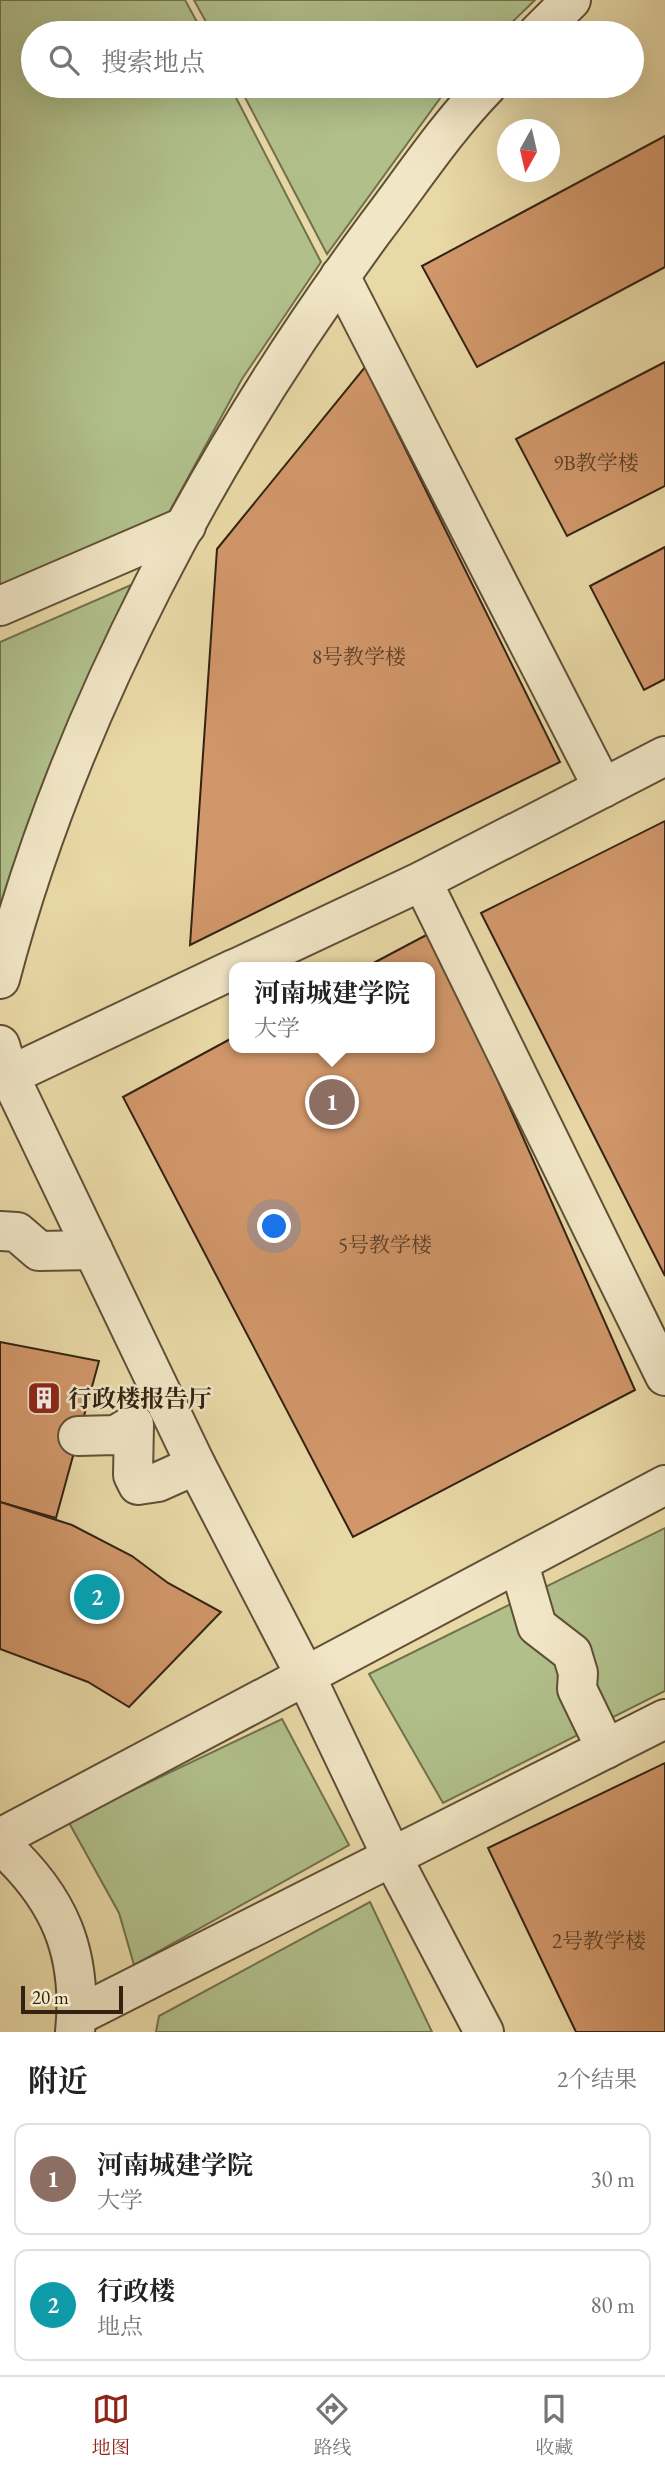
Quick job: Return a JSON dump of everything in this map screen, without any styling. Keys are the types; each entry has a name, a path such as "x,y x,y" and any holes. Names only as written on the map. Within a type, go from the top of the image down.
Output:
{"street":[{"path":"550,21 572,0"},
{"path":"0,979 23,897 72,769 131,630 186,526 265,387 340,276 478,98"},
{"path":"340,276 603,788"},
{"path":"0,606 186,526"},
{"path":"249,962 422,881 665,756"},
{"path":"422,881 665,1376"},
{"path":"229,971 3,1066 196,1465 306,1677 393,1859 484,2032"},
{"path":"0,1231 17,1232 39,1251 93,1250"},
{"path":"79,1436 116,1435 168,1407"},
{"path":"134,1424 133,1475 138,1485 158,1482 196,1465"},
{"path":"0,1838 665,1485"},
{"path":"520,1564 537,1626 572,1653 578,1673 577,1689 606,1749"},
{"path":"0,1844 24,1865 47,1894 64,1928 74,1963 76,2024 665,1720"}],"green space":[{"path":"0,0 185,0 196,21 21,21 21,98 236,98 321,262 242,379 167,516 0,586"},
{"path":"194,0 535,0 513,21 205,21"},
{"path":"245,98 440,98 327,254"},
{"path":"131,585 71,718 6,889 0,914 0,642"},
{"path":"665,1528 665,1691 443,1803 369,1674"},
{"path":"282,1719 349,1845 134,1965 119,1913 68,1821"},
{"path":"370,1902 432,2032 156,2032 159,2016"}],"building":[{"path":"665,136 665,267 477,367 422,266"},
{"path":"665,362 665,486 567,536 516,439"},
{"path":"365,367 560,762 190,945 217,549"},
{"path":"665,547 665,679 644,690 590,586"},
{"path":"665,821 665,1276 481,913"},
{"path":"432,932 635,1390 353,1537 123,1097 229,1040 229,1053 435,1053 435,962 375,962"},
{"name":"行政楼报告厅","path":"0,1342 99,1361 56,1518 0,1502"},
{"path":"0,1502 72,1525 132,1556 168,1583 221,1612 129,1707 88,1682 0,1649"},
{"path":"665,1763 665,2032 576,2032 488,1848"}],"place":[{"name":"河南城建学院","path":"332,1102"},
{"name":"行政楼报告厅","path":"44,1398"},
{"name":"行政楼","path":"97,1597"}]}
